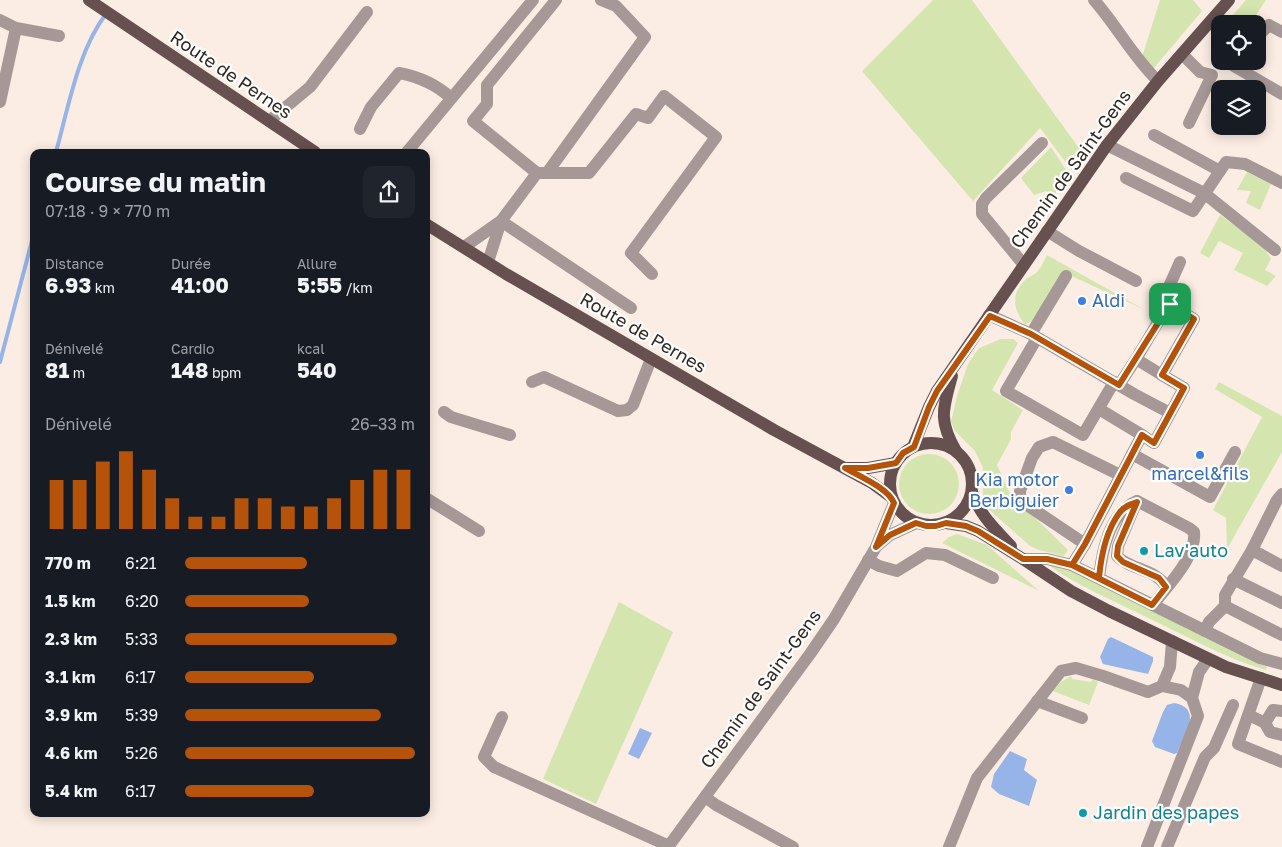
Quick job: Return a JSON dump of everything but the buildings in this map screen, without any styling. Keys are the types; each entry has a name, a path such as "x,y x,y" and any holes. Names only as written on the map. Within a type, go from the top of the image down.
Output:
{"main road":[{"name":"Route de Pernes","path":"89,0 311,149"},
{"name":"Chemin de Saint-Gens","path":"914,447 937,391 1107,145 1158,81 1229,0"},
{"name":"Route de Pernes","path":"430,226 651,359 774,430 872,483 893,500"},
{"name":"Chemin de Saint-Gens","path":"954,368 943,416 944,427 956,451"},
{"path":"972,492 966,507 960,514 946,523 926,526 916,523 903,515 893,500 890,479 896,463 903,453 914,447 931,443 949,447 956,451 970,469 972,492 978,508 990,524 1023,559"},
{"name":"Route de Pernes","path":"845,468 868,468 896,463"},
{"path":"946,523 966,526 978,531 1071,591 1172,642 1241,672 1274,681"}],"street":[{"path":"409,149 532,0"},
{"path":"556,0 487,85 486,104 473,121 542,173 589,173 636,114 648,118 664,96 716,137 631,253 652,274"},
{"path":"464,247 501,221 542,173 645,37 616,6 601,0"},
{"path":"1094,0 1108,15 1142,66 1158,81"},
{"path":"269,121 310,87 366,12"},
{"path":"0,20 16,28 59,36"},
{"path":"1266,29 1270,25 1282,32"},
{"path":"0,102 16,28"},
{"path":"1182,54 1200,72 1212,75"},
{"path":"1189,123 1212,75 1222,70"},
{"path":"1244,70 1282,94"},
{"path":"360,129 370,108 399,73 416,76 439,88 451,98"},
{"path":"1154,134 1220,171"},
{"path":"1024,265 982,214 982,204 1042,143"},
{"path":"1107,145 1204,193 1275,250"},
{"path":"1126,178 1193,211 1226,162 1245,164 1282,183"},
{"path":"488,262 501,221"},
{"path":"501,221 631,308"},
{"path":"1047,231 1079,251 1136,281"},
{"path":"1162,375 1194,319 1162,300 1180,262"},
{"path":"1066,276 1006,391 1083,435 1099,408 1136,359 1170,304"},
{"path":"990,316 1034,336 1170,413"},
{"path":"532,382 544,377 618,411 627,410 633,405 651,359"},
{"path":"1099,408 1154,443 1184,388 1136,359"},
{"path":"444,412 451,417 510,435"},
{"path":"1072,565 1142,435"},
{"path":"1085,544 1024,504 1020,496 1020,490 1032,458 1039,447 1053,442 1120,475"},
{"path":"1132,454 1210,497 1235,452"},
{"path":"1205,631 1210,622 1225,606 1224,595 1252,550 1277,500 1282,494"},
{"path":"430,500 479,531"},
{"name":"Chemin de Saint-Gens","path":"668,847 834,619 876,547 893,500"},
{"path":"1099,578 1101,562 1110,531 1121,511 1127,505 1137,502 1189,528 1194,532 1195,538 1186,560 1175,578 1152,605"},
{"path":"1137,502 1118,546 1117,556 1123,562 1159,578 1166,587"},
{"name":"Chemin de Saint-Gens","path":"876,547 890,535 916,523"},
{"path":"1252,550 1282,566"},
{"path":"868,560 879,566 897,571 926,553 945,555 993,578"},
{"path":"1023,559 1047,559 1072,565 1260,658 1282,664"},
{"path":"1233,579 1282,603"},
{"path":"1225,606 1282,635"},
{"path":"1162,686 1170,667 1172,642"},
{"path":"1147,847 1198,716 1192,698 1199,672 1208,659"},
{"path":"949,847 977,778 1061,670 1076,668 1148,692 1162,686 1181,690 1192,698"},
{"path":"1274,681 1249,715 1238,744 1282,762"},
{"path":"1037,700 1082,718"},
{"path":"1167,847 1205,757 1214,748 1233,705"},
{"path":"1265,722 1273,710 1282,711"},
{"path":"1249,715 1265,722 1270,732 1282,736"},
{"path":"502,717 484,756 494,767 668,847"},
{"path":"704,797 716,806 793,847"}],"green space":[{"path":"933,0 972,0 1084,155 1073,172 1040,128 973,201 862,71"},
{"path":"1160,0 1193,0 1202,11 1154,68 1142,57"},
{"path":"1246,0 1266,0 1256,15 1233,15"},
{"path":"1051,147 1068,173 1054,195 1046,191 1034,195 1021,178"},
{"path":"1247,172 1271,184 1260,210 1246,203 1251,191 1237,190"},
{"path":"1220,215 1263,246 1271,259 1265,270 1276,276 1267,286 1234,270 1243,253 1219,241 1209,258 1200,253"},
{"path":"1047,255 1145,310 1063,272 1032,321 1025,325 1016,307 1016,295 1018,289 1027,278 1035,274"},
{"path":"1001,339 1013,339 1018,343 992,390 1023,410 1011,432 1011,439 997,465 1010,493 1068,550 1064,556 1030,546 986,507 983,498 983,468 975,451 955,431 951,422 957,396 968,364 979,348"},
{"path":"1219,382 1282,416 1282,452 1227,549 1226,518 1213,510 1262,417 1215,389"},
{"path":"923,454 935,454 946,459 954,467 959,478 957,496 946,509 935,514 923,514 912,509 904,501 899,490 899,478 904,467 912,459"},
{"path":"957,534 987,545 1039,591 942,543 949,537"},
{"path":"1047,564 1061,565 1267,665 1266,670 1205,646 1083,586"},
{"path":"619,602 673,632 596,804 543,779"},
{"path":"1071,676 1072,679 1091,682 1093,679 1098,682 1089,705 1053,691 1061,682"}],"water":[{"path":"1111,637 1153,657 1148,674 1103,664 1100,657 1108,639"},
{"path":"1174,703 1183,706 1188,711 1190,717 1187,731 1177,753 1174,754 1155,747 1152,741 1167,705"},
{"path":"640,728 652,733 639,759 628,754"},
{"path":"1010,751 1027,759 1024,770 1037,780 1029,806 999,794 991,787 994,774"}],"waterway":[{"path":"57,149 81,62 96,29 106,14"},
{"path":"0,362 30,248"}],"place":[{"name":"Aldi","path":"1082,301"},
{"name":"marcel&fils","path":"1200,455"},
{"name":"Kia motor Berbiguier","path":"1069,490"},
{"name":"Lav'auto","path":"1144,551"},
{"name":"Jardin des papes","path":"1083,813"}],"route":[{"path":"1170,304 1119,385 1031,334 990,316 937,391 918,433 914,447 903,453 896,463 868,468 845,468 880,488 891,497 894,503 876,547 890,535 916,523 926,526 946,523 966,526 978,531 1023,559 1047,559 1072,565 1152,605 1166,587 1164,582 1123,562 1117,556 1118,546 1137,502 1127,505 1121,511 1110,531 1101,562 1099,578 1072,565 1142,435 1154,443 1184,388 1162,375 1194,319 1170,304"}]}
